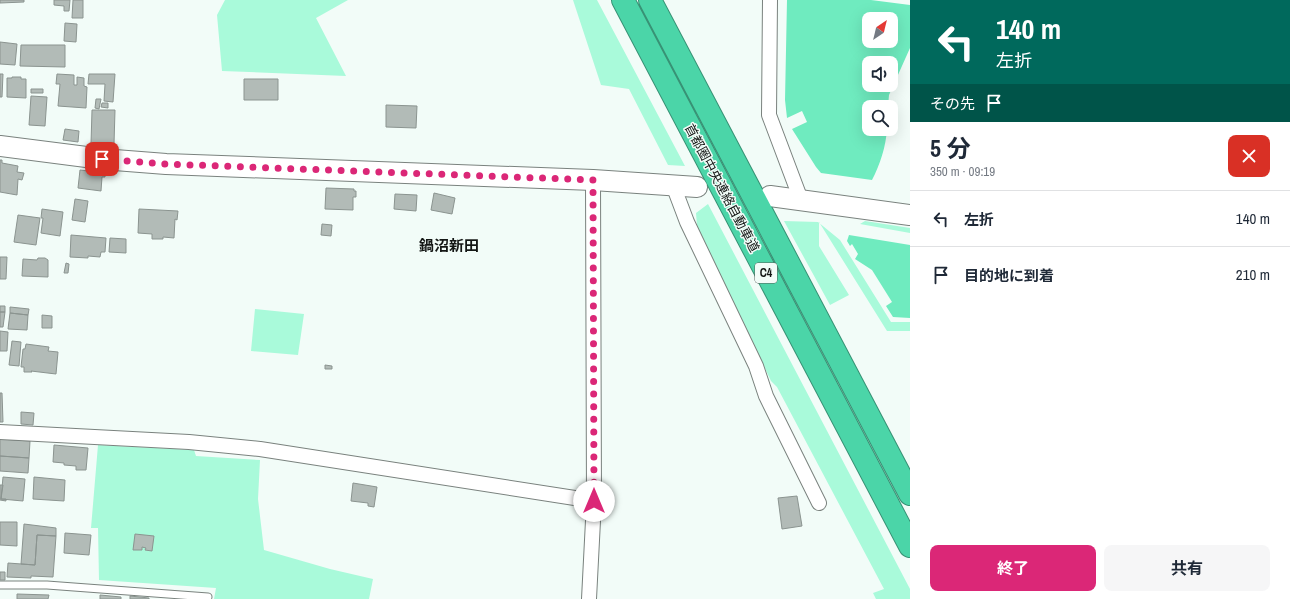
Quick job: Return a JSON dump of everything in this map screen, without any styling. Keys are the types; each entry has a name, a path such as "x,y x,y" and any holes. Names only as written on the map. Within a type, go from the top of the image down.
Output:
{"highway":[{"name":"首都圏中央連絡自動車道","path":"623,0 910,546"},
{"name":"首都圏中央連絡自動車道","path":"650,0 910,494"}],"street":[{"path":"770,0 769,116 801,200"},
{"path":"0,146 102,159 166,164 593,180 696,187"},
{"path":"588,599 594,501 593,180"},
{"path":"673,185 687,222 756,366 766,396 818,503"},
{"path":"770,196 910,215"},
{"path":"0,432 189,442 260,449 594,501"}],"lane":[{"path":"0,585 47,585 208,597"}],"shaded area":[{"path":"225,0 348,0 316,18 346,76 222,71 217,15"},
{"path":"573,0 597,0 685,166 668,165 629,89 601,85"},
{"path":"787,0 871,0 910,5 910,48 898,75 898,56 862,56 862,92 890,92 889,100 862,100 862,136 886,136 878,168 872,180 821,173 792,129 807,122 802,111 787,118 785,100"},
{"path":"708,204 910,589 910,599 876,599 873,593 884,589 777,387 771,381 697,226 696,213"},
{"path":"784,221 819,223 819,246 849,295 830,305"},
{"path":"865,221 910,228 910,233 860,224"},
{"path":"820,224 840,240 891,322 910,322 910,331 887,331"},
{"path":"849,235 910,245 910,318 893,317 886,306 892,302 872,270 855,259 858,254 852,244 850,246 847,241"},
{"path":"255,309 304,314 298,355 251,351"},
{"path":"98,445 194,450 196,456 260,460 258,499 264,550 330,569 373,579 369,599 214,599 216,588 99,580 98,528 91,528"}],"building":[{"path":"0,0 24,0 24,2 0,3"},
{"path":"54,0 70,0 69,11 64,11 64,6 54,5"},
{"path":"73,0 83,0 83,18 72,18"},
{"path":"65,23 77,24 76,42 64,41"},
{"path":"0,42 17,44 15,65 0,64"},
{"path":"21,45 65,45 65,67 20,66"},
{"path":"0,74 3,74 2,97 0,97"},
{"path":"57,74 74,75 74,85 77,85 77,77 84,78 84,86 87,87 86,108 58,106 60,84 56,84"},
{"path":"89,74 115,74 113,102 104,101 105,84 88,84"},
{"path":"21,77 21,79 26,79 26,98 7,97 7,78"},
{"path":"244,79 278,79 278,100 244,100"},
{"path":"31,89 43,89 43,93 31,93"},
{"path":"31,96 47,97 45,126 29,125"},
{"path":"96,99 101,99 99,109 95,108"},
{"path":"102,103 108,103 108,108 101,107"},
{"path":"386,105 417,106 416,128 386,127"},
{"path":"92,110 115,110 114,144 91,144"},
{"path":"65,129 79,131 78,142 63,140"},
{"path":"0,160 2,160 2,163 18,166 17,172 24,173 22,180 18,179 17,195 0,192"},
{"path":"80,170 105,173 105,177 102,177 101,191 78,188"},
{"path":"326,188 354,189 354,191 356,191 356,197 353,197 353,210 325,209"},
{"path":"434,193 455,198 452,214 431,210"},
{"path":"395,194 417,195 416,211 394,209"},
{"path":"75,199 88,201 85,222 72,220"},
{"path":"42,209 63,212 60,236 41,233 43,218 41,218"},
{"path":"139,209 178,211 177,220 175,219 174,238 163,237 163,239 152,239 152,234 138,233"},
{"path":"18,215 40,218 36,245 14,242"},
{"path":"322,224 332,225 331,236 321,235"},
{"path":"71,235 106,238 105,252 101,252 100,257 70,257"},
{"path":"110,238 126,239 126,253 109,252"},
{"path":"0,257 7,257 6,279 0,279"},
{"path":"38,258 45,258 48,260 48,277 22,276 23,259 37,260"},
{"path":"66,263 69,264 68,273 64,273"},
{"path":"0,306 5,306 5,312 0,312"},
{"path":"10,307 29,309 28,315 10,313"},
{"path":"0,312 5,312 3,327 0,327"},
{"path":"10,313 28,315 27,330 8,329"},
{"path":"42,315 52,316 52,328 42,328"},
{"path":"0,331 8,332 7,351 0,351"},
{"path":"12,341 21,342 19,366 9,365"},
{"path":"26,344 49,347 48,351 58,352 56,374 31,371 32,372 24,372 24,367 21,367 23,349 25,349"},
{"path":"325,365 332,366 332,369 325,369"},
{"path":"0,393 2,393 3,422 0,422"},
{"path":"21,412 34,413 33,425 21,424"},
{"path":"0,439 30,441 29,458 0,456"},
{"path":"54,445 88,448 86,470 76,470 76,466 53,462"},
{"path":"0,456 29,458 28,473 0,471"},
{"path":"3,477 25,479 23,501 1,499"},
{"path":"34,477 65,480 64,501 33,499"},
{"path":"353,483 377,487 374,507 368,506 368,503 351,501"},
{"path":"0,485 3,485 1,499 6,499 6,501 0,500"},
{"path":"797,496 802,526 782,529 778,498"},
{"path":"0,522 17,522 17,546 0,545"},
{"path":"24,524 56,528 56,536 37,535 35,565 21,564"},
{"path":"65,533 91,535 89,555 64,553"},
{"path":"135,534 154,536 152,551 145,550 146,548 142,547 142,550 133,550"},
{"path":"37,535 56,536 53,577 7,577 8,563 35,565"},
{"path":"0,572 5,572 5,580 0,580"},
{"path":"17,594 49,595 48,599 17,599"},
{"path":"100,595 121,597 121,599 100,599"},
{"path":"130,596 149,598 149,599 130,599"}],"district":[{"name":"鍋沼新田","path":"449,245"}],"route":[{"path":"102,159 166,164 593,180 594,501"}]}
